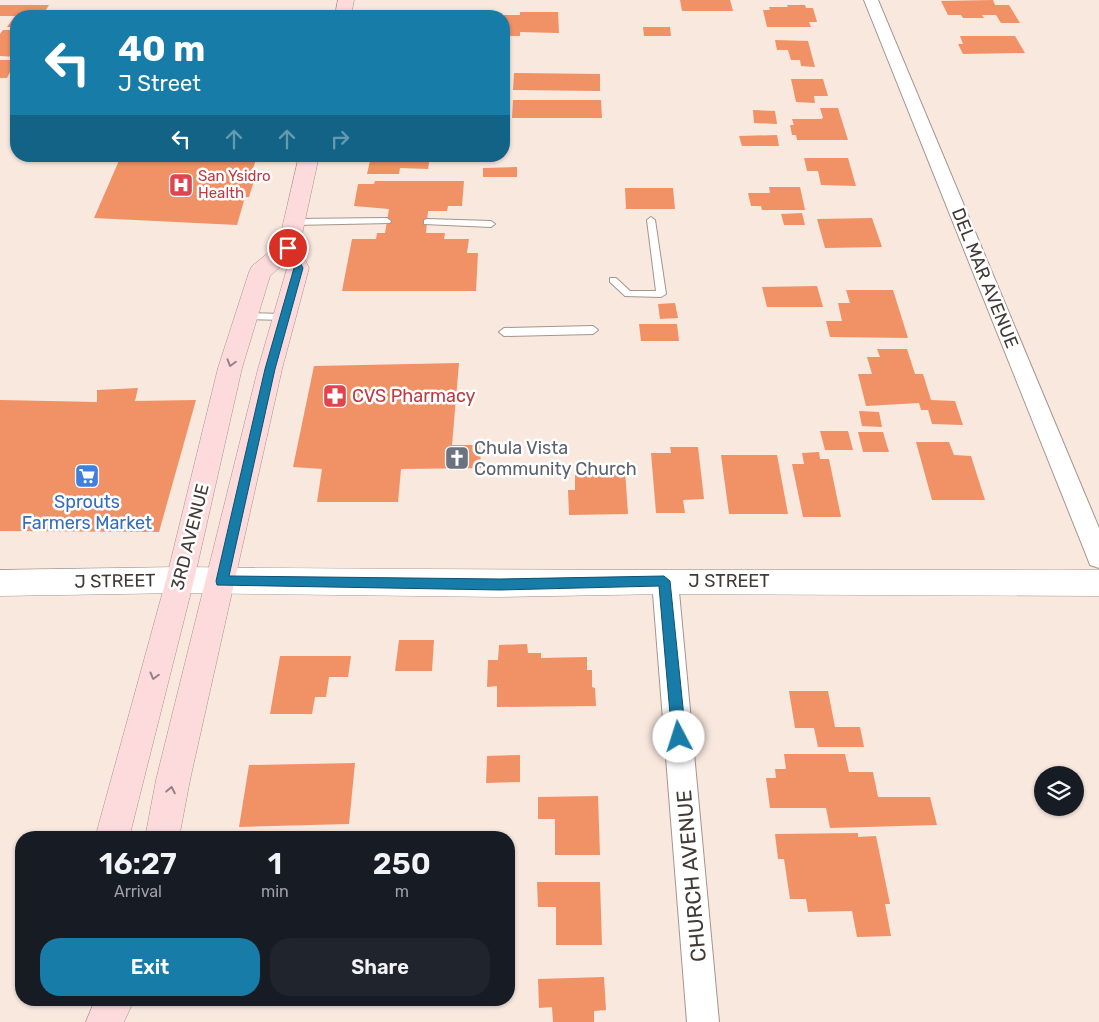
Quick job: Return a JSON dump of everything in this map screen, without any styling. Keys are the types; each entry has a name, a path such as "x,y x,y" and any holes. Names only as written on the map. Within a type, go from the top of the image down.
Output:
{"main road":[{"path":"163,831 173,780 222,581 270,369 286,317 298,268 288,248 308,162"},
{"name":"3RD AVENUE","path":"114,831 180,580 230,368 245,316 260,272 288,248"},
{"path":"100,1006 104,1022"},
{"path":"104,1022 112,1006"}],"street":[{"name":"DEL MAR AVENUE","path":"871,0 1099,557"},
{"name":"J STREET","path":"0,583 180,580 500,584 664,581 1099,583"},
{"name":"CHURCH AVENUE","path":"664,581 703,1022"}],"lane":[{"path":"614,280 628,294 661,294 651,220"},
{"path":"294,222 387,221"},
{"path":"427,222 491,224"},
{"path":"245,316 286,317"},
{"path":"504,332 593,330"}],"building":[{"path":"680,0 730,0 733,11 682,11"},
{"path":"993,0 995,5 1009,5 1020,23 1001,23 996,15 982,15 984,18 963,18 961,15 948,15 941,1"},
{"path":"0,5 49,5 46,10 10,10 10,16 0,16"},
{"path":"787,5 805,5 806,8 813,8 817,22 809,22 811,27 767,27 763,10 770,10 769,7 788,7"},
{"path":"520,12 558,12 559,33 520,32 520,36 510,36 510,15 520,15"},
{"path":"643,27 670,27 671,36 644,36"},
{"path":"3,30 10,30 10,57 0,56 0,34"},
{"path":"960,36 1015,36 1025,53 963,54 958,44 963,44"},
{"path":"775,40 808,41 815,67 801,66 800,60 791,60 788,50 777,50"},
{"path":"0,60 10,60 10,72 7,78 0,78"},
{"path":"514,73 600,74 600,91 513,90"},
{"path":"791,79 823,79 828,96 814,96 815,103 796,102"},
{"path":"513,100 601,100 602,118 512,118"},
{"path":"820,108 838,108 848,140 797,140 796,135 792,135 790,125 794,125 792,119 821,119 823,118"},
{"path":"753,110 775,111 777,124 754,123"},
{"path":"777,135 779,146 742,146 739,136"},
{"path":"804,158 848,158 856,186 821,185 818,171 807,171"},
{"name":"San Ysidro Health","path":"118,162 255,162 252,172 257,171 249,197 245,197 237,225 94,218"},
{"path":"370,162 429,162 428,169 400,168 399,174 367,174"},
{"path":"517,167 517,177 483,177 483,168"},
{"path":"375,181 464,181 462,206 448,206 447,211 428,211 426,233 445,233 444,239 469,239 467,253 478,253 476,291 342,291 352,239 376,239 377,233 385,233 389,209 354,206 358,184 374,184"},
{"path":"769,187 800,187 805,210 762,210 761,206 751,206 748,193 770,193"},
{"path":"625,188 673,188 675,209 626,209"},
{"path":"802,213 805,225 784,225 781,214"},
{"path":"872,218 882,247 825,248 817,219"},
{"path":"817,286 823,307 767,307 762,287"},
{"path":"846,290 893,290 908,338 830,337 826,321 842,321 838,303 850,303"},
{"path":"675,303 678,318 660,319 658,304"},
{"path":"639,324 677,324 679,341 641,341"},
{"path":"877,349 907,349 915,374 923,374 931,400 955,401 963,425 932,424 928,410 921,410 919,403 866,406 858,374 872,374 867,357 880,357"},
{"path":"459,363 452,445 480,445 481,468 401,469 398,502 317,502 322,469 293,467 314,366"},
{"name":"Sprouts Farmers Market","path":"138,388 135,401 196,400 159,532 0,531 0,400 97,402 97,390"},
{"path":"859,411 879,412 882,427 862,426"},
{"path":"820,431 848,431 853,450 825,450"},
{"path":"858,432 883,432 889,452 863,452"},
{"path":"916,442 949,442 954,455 971,456 985,500 932,500"},
{"path":"670,447 698,447 704,499 683,500 685,513 656,513 651,453 671,453"},
{"path":"819,452 820,459 829,459 841,517 803,517 792,464 804,464 802,453"},
{"path":"721,455 777,455 788,514 729,514"},
{"path":"625,470 628,514 569,515 568,490 575,490 575,475 604,475 604,471"},
{"path":"399,640 434,640 432,671 395,671"},
{"path":"527,644 528,653 541,653 541,658 587,657 587,670 592,670 592,687 595,688 596,706 497,707 497,686 487,687 488,660 498,660 499,645"},
{"path":"280,656 351,656 348,677 329,677 326,697 315,697 312,714 270,714"},
{"path":"789,691 828,691 835,727 860,727 864,747 818,747 814,728 795,728"},
{"path":"784,754 845,754 849,772 873,772 878,797 930,797 937,825 830,828 826,808 770,808 766,778 776,778 775,769 786,769"},
{"path":"520,755 520,782 486,783 487,756"},
{"path":"355,763 349,824 239,827 249,765"},
{"path":"598,796 600,855 555,855 555,819 538,819 538,797"},
{"path":"858,833 858,837 876,836 890,904 885,904 891,936 857,937 852,911 808,912 806,899 790,899 784,859 778,859 775,834"},
{"path":"537,882 600,882 602,945 556,945 556,907 538,907"},
{"path":"604,977 606,1010 594,1011 594,1022 553,1022 552,1007 539,1008 538,979"}],"place":[{"name":"San Ysidro Health","path":"181,185"},
{"name":"CVS Pharmacy","path":"335,396"},
{"name":"Chula Vista Community Church","path":"457,458"},
{"name":"Sprouts Farmers Market","path":"87,476"}],"route":[{"path":"288,248 298,268 286,317 270,369 222,581 500,584 664,581 679,737"}]}
